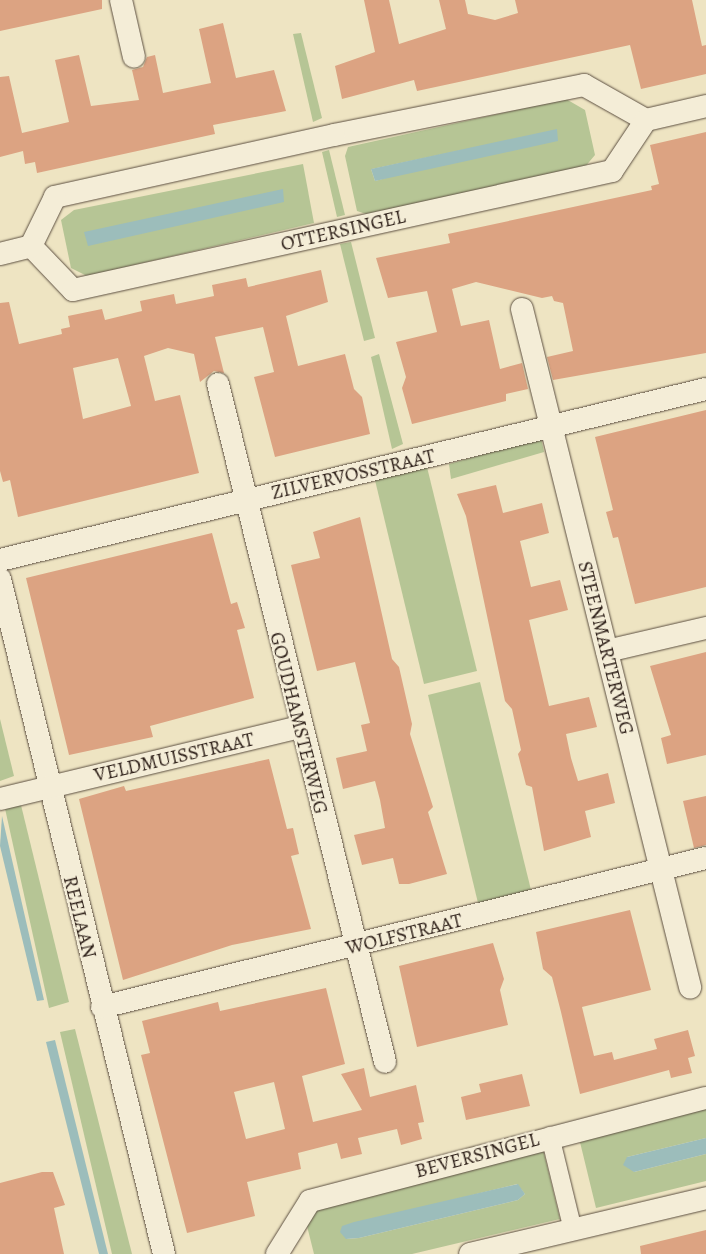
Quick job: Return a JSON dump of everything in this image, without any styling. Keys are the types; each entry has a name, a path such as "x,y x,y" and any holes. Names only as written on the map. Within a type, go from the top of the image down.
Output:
{"street":[{"path":"121,0 134,58"},
{"path":"0,254 31,246 55,197 343,133 584,84 646,120 706,106"},
{"name":"OTTERSINGEL","path":"31,246 73,290 612,171 646,120"},
{"name":"STEENMARTERWEG","path":"522,309 690,987"},
{"name":"GOUDHAMSTERWEG","path":"218,384 244,500 385,1062"},
{"name":"ZILVERVOSSTRAAT","path":"0,560 706,389"},
{"name":"REELAAN","path":"0,579 48,787 164,1254"},
{"path":"607,651 706,628"},
{"name":"VELDMUISSTRAAT","path":"0,799 300,727"},
{"name":"WOLFSTRAAT","path":"102,1007 356,946 706,858"},
{"name":"BEVERSINGEL","path":"274,1254 310,1201 550,1136 706,1098"},
{"path":"550,1136 573,1230"},
{"path":"470,1254 706,1198"}],"green space":[{"path":"301,33 322,118 313,122 293,34"},
{"path":"566,99 585,110 595,155 584,168 366,214 357,211 345,156 348,147","holes":["557,130 375,181 371,169"]},
{"path":"329,150 345,215 337,217 322,152"},
{"path":"303,164 314,223 87,276 71,268 61,220 74,210"},
{"path":"351,242 375,338 364,341 340,244"},
{"path":"379,354 403,444 392,449 371,357"},
{"path":"541,438 544,452 451,479 449,464"},
{"path":"426,463 477,671 424,684 374,476"},
{"path":"480,682 531,890 478,903 428,695"},
{"path":"0,719 14,776 0,781"},
{"path":"20,801 69,1002 49,1008 4,804"},
{"path":"75,1029 132,1254 112,1254 60,1032"},
{"path":"706,1108 706,1138 627,1157 634,1172 706,1154 706,1181 596,1208 579,1138"},
{"path":"543,1149 560,1219 412,1254 314,1254 305,1218 314,1203","holes":["517,1184 525,1194 518,1200 359,1238 347,1239 342,1227"]}],"water":[{"path":"557,129 558,141 375,181 371,169"},
{"path":"283,189 284,202 88,246 84,232"},
{"path":"2,816 44,1000 37,1001 0,846"},
{"path":"55,1040 108,1254 99,1254 46,1042"},
{"path":"706,1138 706,1154 634,1172 623,1165 627,1157"},
{"path":"518,1184 525,1194 518,1200 359,1238 346,1239 340,1232 342,1226 354,1222"}],"building":[{"path":"0,0 102,0 102,9 0,31"},
{"path":"364,0 389,0 399,44 446,29 439,0 465,0 468,14 495,20 518,13 515,0 692,0 702,46 706,45 706,74 641,89 630,45 417,91 414,80 342,99 335,66 375,52"},
{"path":"223,23 236,78 274,70 286,111 213,125 215,134 37,173 35,162 25,164 23,151 0,157 0,77 9,76 22,133 69,122 55,60 79,55 91,106 139,100 132,70 143,67 147,57 155,55 163,93 211,83 199,29"},
{"path":"706,132 706,353 553,380 547,357 573,351 563,303 554,301 552,296 542,298 476,282 452,289 461,326 489,320 500,369 522,363 528,389 506,394 506,401 412,424 402,388 406,377 396,342 437,332 427,291 388,298 376,258 450,243 448,234 652,190 651,186 659,184 650,145"},
{"path":"321,270 328,302 286,316 298,366 345,354 354,389 362,397 370,434 275,457 254,377 274,372 263,327 215,337 224,373 214,371 200,382 194,354 168,348 144,356 155,401 180,395 199,473 18,517 10,480 3,482 0,471 0,303 9,302 19,344 62,334 61,329 70,327 68,316 102,309 105,320 142,311 140,301 174,294 176,304 214,296 212,285 246,278 248,287","holes":["118,358 131,406 83,419 73,368"]},
{"path":"706,410 706,587 635,604 618,537 613,538 606,512 613,510 595,437"},
{"path":"496,485 503,513 542,503 549,533 520,541 531,587 560,580 568,610 529,620 549,706 589,697 597,727 566,734 571,758 578,781 608,773 615,803 585,811 591,837 544,851 532,787 526,785 518,754 521,750 512,709 505,701 466,516 457,494"},
{"path":"360,517 392,659 399,667 412,724 410,734 433,807 428,812 447,874 409,884 399,884 393,858 362,865 354,835 385,828 380,800 375,781 343,789 336,758 367,751 361,725 370,723 355,662 317,671 291,565 320,558 313,532"},
{"path":"212,533 231,604 237,602 245,628 237,630 254,698 150,726 153,737 69,755 26,578"},
{"path":"706,652 706,755 667,764 661,738 671,735 650,666"},
{"path":"269,759 287,829 293,828 299,854 291,856 311,929 232,945 123,980 79,799 124,786 126,791"},
{"path":"706,796 706,845 694,848 683,801"},
{"path":"630,910 651,990 582,1007 594,1056 612,1052 614,1060 657,1049 654,1039 688,1030 695,1056 688,1058 692,1073 671,1078 669,1070 580,1094 552,977 543,969 536,932"},
{"path":"493,943 504,979 500,990 508,1025 417,1047 399,966"},
{"path":"326,988 345,1064 302,1076 313,1122 362,1110 341,1074 364,1068 370,1097 416,1085 424,1122 418,1123 422,1139 401,1145 397,1129 358,1138 362,1154 341,1159 337,1143 298,1153 301,1169 247,1182 255,1216 187,1233 141,1055 150,1053 142,1021 218,1002 220,1011","holes":["274,1082 285,1129 246,1139 234,1092"]},
{"path":"522,1074 530,1106 466,1120 461,1097 481,1092 479,1084"},
{"path":"42,1172 53,1172 65,1205 54,1208 64,1254 0,1254 0,1183"},
{"path":"706,1230 706,1254 641,1254 640,1246"}]}
